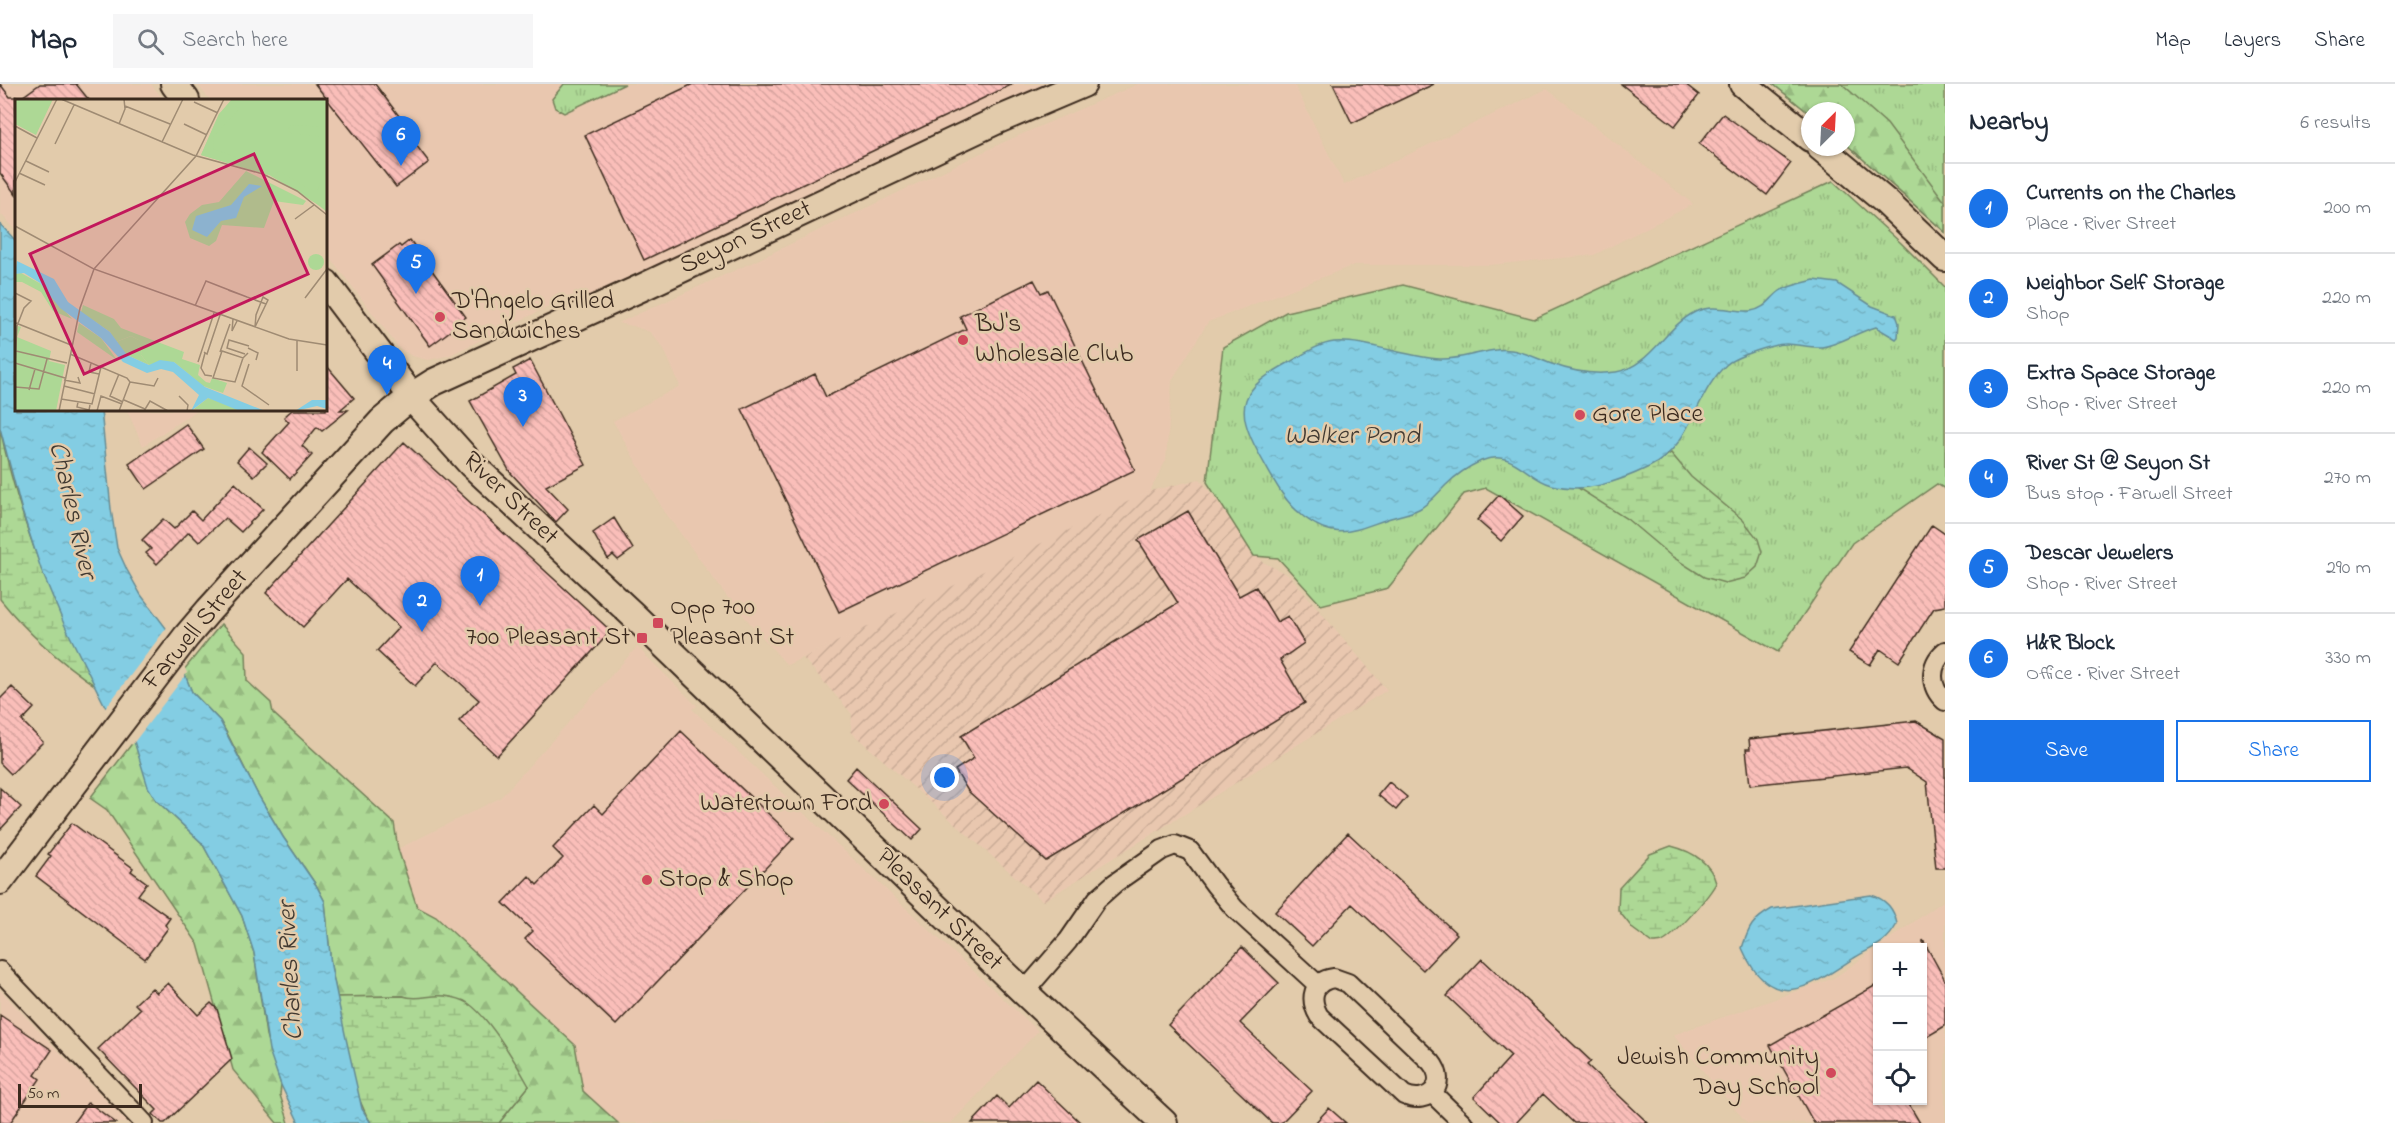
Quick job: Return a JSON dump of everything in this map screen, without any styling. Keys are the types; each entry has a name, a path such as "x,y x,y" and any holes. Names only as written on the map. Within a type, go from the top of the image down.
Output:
{"street":[{"path":"174,84 185,99"},
{"name":"Seyon Street","path":"412,396 434,382 643,287 998,120 1083,84"},
{"path":"1743,84 1801,131"},
{"path":"1831,156 1945,258"},
{"name":"River Street","path":"327,284 412,396 471,464 716,695"},
{"name":"Farwell Street","path":"2,873 186,637 382,421 412,396"},
{"path":"1945,651 1936,661 1933,679 1934,687 1945,701"},
{"name":"Pleasant Street","path":"716,695 1024,992 1164,1123"},
{"path":"1024,992 1064,947 1089,909 1106,891 1168,846 1176,845 1190,851 1235,909 1318,985"},
{"path":"0,971 144,1123"},
{"path":"1334,978 1348,983 1435,1067 1438,1076 1432,1093 1418,1099 1404,1095 1319,1016 1312,999 1318,985 1326,979 1334,978"},
{"path":"1432,1093 1463,1123"}],"shaded area":[{"path":"0,84 151,84 163,99 15,99 15,229 0,213"},
{"path":"197,84 1052,84 554,311 550,306 450,355 428,360 412,356 399,348 327,253 327,99 209,99"},
{"path":"1138,84 1294,84 1344,185 1547,89 1693,204 1594,255 1489,265 1354,265 1208,322 1172,380 1166,460 1150,491 1089,526 787,665 728,598 664,511 613,421 680,386 664,349 650,332 618,323 751,263 1004,142"},
{"path":"127,411 196,411 143,446"},
{"path":"1200,479 1263,562 1290,576 1387,690 1043,901 851,732 852,714 803,658 1150,491"},
{"path":"637,647 697,706 692,709 1038,1031 951,1123 618,1123 583,1091 575,1045 437,917 417,907 398,849 500,798"},
{"path":"1945,900 1945,1123 1747,1123 1673,1035 1834,978 1873,951 1873,1105 1927,1105 1927,943 1884,943"},
{"path":"0,990 128,1123 0,1123"}],"green space":[{"path":"564,84 625,84 564,113 555,108 552,99"},
{"path":"1773,84 1945,84 1945,232 1855,152 1855,102 1801,102 1801,107"},
{"path":"1773,84 1842,84 1887,124 1945,202 1945,232 1855,152 1855,102 1801,102 1801,107"},
{"name":"Gore Place","path":"1833,181 1945,287 1945,489 1937,484 1852,543 1778,652 1486,488 1464,494 1388,588 1321,605 1278,558 1254,556 1207,482 1223,347 1286,312 1403,285 1534,319"},
{"path":"0,428 17,495 39,561 66,625 97,687 45,647 0,599"},
{"path":"1671,453 1691,477 1743,520 1758,539 1762,552 1757,567 1745,578 1725,583 1704,577 1671,556 1627,519 1578,488 1626,476"},
{"path":"221,624 246,652 247,681 271,703 273,713 394,823 398,849 417,907 436,917 575,1045 583,1091 618,1123 499,1123 529,1086 444,996 413,999 403,996 337,997 331,966 325,902 257,793 220,721 192,692 183,671"},
{"path":"134,741 156,800 202,843 242,916 254,953 266,1035 281,1085 280,1095 289,1123 277,1123 233,1070 198,944 107,810 90,798"},
{"path":"1671,846 1699,858 1709,869 1716,883 1699,906 1668,939 1652,943 1633,929 1618,910 1619,888 1650,854"},
{"path":"403,996 414,998 445,996 463,1000 476,1010 494,1030 529,1086 499,1123 371,1123 353,1078 337,997"}],"water":[{"name":"Charles River","path":"0,224 15,240 15,411 101,411 117,548 127,570 141,595 166,628 192,692 220,721 257,793 325,902 331,966 345,1034 362,1109 371,1123 299,1123 281,1085 269,1050 254,953 242,916 202,843 156,800 148,787 134,741 107,710 64,624 41,569 22,511 0,428"},
{"name":"Walker Pond","path":"1814,280 1837,283 1872,306 1896,315 1899,323 1898,337 1896,339 1876,327 1822,347 1780,345 1737,358 1726,365 1715,377 1675,447 1649,467 1602,485 1577,488 1552,485 1511,461 1492,458 1481,461 1462,472 1419,509 1353,530 1335,531 1315,524 1290,504 1259,454 1246,423 1244,410 1246,400 1251,390 1260,381 1305,353 1328,343 1358,343 1414,356 1440,359 1458,358 1493,350 1511,350 1575,370 1592,373 1616,372 1638,363 1675,327 1695,312 1709,308 1756,310 1784,289"},
{"path":"1871,895 1885,902 1894,913 1897,924 1880,943 1873,943 1873,948 1822,979 1806,986 1778,989 1765,982 1753,969 1742,948 1752,925 1772,909"}],"pier":[{"path":"168,626 187,673 132,745 104,710"}],"building":[{"path":"0,84 10,97 16,97 15,194 0,173"},
{"path":"40,84 76,84 88,99 19,99"},
{"path":"315,84 375,84 399,116 405,127 403,128 429,162 396,187"},
{"path":"693,84 1013,84 644,260 585,135"},
{"path":"1333,84 1434,84 1352,123"},
{"path":"1621,84 1685,84 1699,95 1675,126"},
{"path":"1723,114 1791,163 1767,195 1699,144"},
{"path":"410,240 466,317 430,346 372,265 399,245 401,247"},
{"path":"1034,280 1041,293 1048,290 1135,470 839,612 742,409 815,374 826,397 966,329 960,316"},
{"path":"530,360 586,465 546,486 568,509 556,522 510,472 470,401 516,375 513,369"},
{"path":"327,366 354,398 340,410 348,410 322,431 317,427 302,446 312,455 290,479 262,452 289,422 284,417 291,411 327,411"},
{"path":"186,424 204,449 146,489 129,464"},
{"path":"404,442 611,631 497,756 459,721 479,700 437,662 415,686 377,651 399,627 347,579 303,627 266,593"},
{"path":"249,447 267,463 254,476 237,461"},
{"path":"235,483 263,509 241,532 225,518 199,542 189,532 157,564 146,553 151,549 142,540 163,519 174,529 192,511 201,520"},
{"path":"1499,495 1523,516 1501,541 1477,520"},
{"path":"1188,511 1239,596 1256,587 1277,622 1288,616 1304,643 1280,660 1305,703 1046,861 968,791 955,770 974,758 961,736 1178,603 1138,540"},
{"path":"614,518 633,549 618,560 613,555 608,559 593,533"},
{"path":"1932,525 1945,534 1945,606 1934,608 1899,662 1880,649 1870,665 1849,652"},
{"path":"12,687 34,708 22,721 43,742 11,774 0,763 0,699"},
{"path":"1916,721 1945,738 1945,868 1936,868 1927,782 1906,768 1750,785 1746,749 1750,749 1749,739"},
{"name":"Stop & Shop","path":"681,731 794,838 616,1025 525,939 533,931 503,903 529,876 537,885 563,858 553,848 594,805 603,814"},
{"name":"Watertown Ford","path":"856,767 922,829 912,840 846,779"},
{"path":"1389,782 1407,797 1396,810 1378,795"},
{"path":"0,788 21,807 0,830"},
{"path":"72,823 133,868 131,871 147,883 138,895 170,918 165,925 168,928 145,959 36,876 51,856 48,854"},
{"path":"1348,833 1457,934 1423,970 1352,904 1312,946 1275,912"},
{"path":"1242,947 1279,983 1240,1023 1312,1091 1281,1123 1272,1123 1168,1025"},
{"path":"1927,947 1945,980 1945,1026 1927,1037"},
{"path":"1482,959 1591,1061 1587,1065 1648,1123 1574,1123 1543,1094 1516,1123 1501,1123 1474,1097 1511,1056 1447,996"},
{"path":"168,983 198,1015 211,1003 217,1009 232,1059 165,1123 162,1123 153,1114 157,1110 98,1049 140,1009 135,1004 152,988 157,993"},
{"name":"Jewish Community Day School","path":"1873,987 1873,1105 1909,1105 1920,1123 1814,1123 1770,1045"},
{"path":"0,1015 52,1050 35,1075 40,1079 10,1123 0,1123"},
{"path":"1036,1080 1081,1123 972,1123 997,1096 1009,1108"},
{"path":"88,1102 116,1123 73,1123"},
{"path":"1329,1108 1346,1123 1315,1123"}],"place":[{"name":"H&R Block","path":"401,166"},
{"name":"Descar Jewelers","path":"416,294"},
{"name":"D'Angelo Grilled Sandwiches","path":"440,317"},
{"name":"BJ's Wholesale Club","path":"963,340"},
{"name":"River St @ Seyon St","path":"387,395"},
{"name":"Gore Place","path":"1580,415"},
{"name":"Extra Space Storage","path":"523,427"},
{"name":"Currents on the Charles","path":"480,606"},
{"name":"Opp 700 Pleasant St","path":"658,623"},
{"name":"Neighbor Self Storage","path":"422,632"},
{"name":"700 Pleasant St","path":"642,638"},
{"name":"Watertown Ford","path":"884,804"},
{"name":"Stop & Shop","path":"647,880"},
{"name":"Jewish Community Day School","path":"1831,1073"}]}
